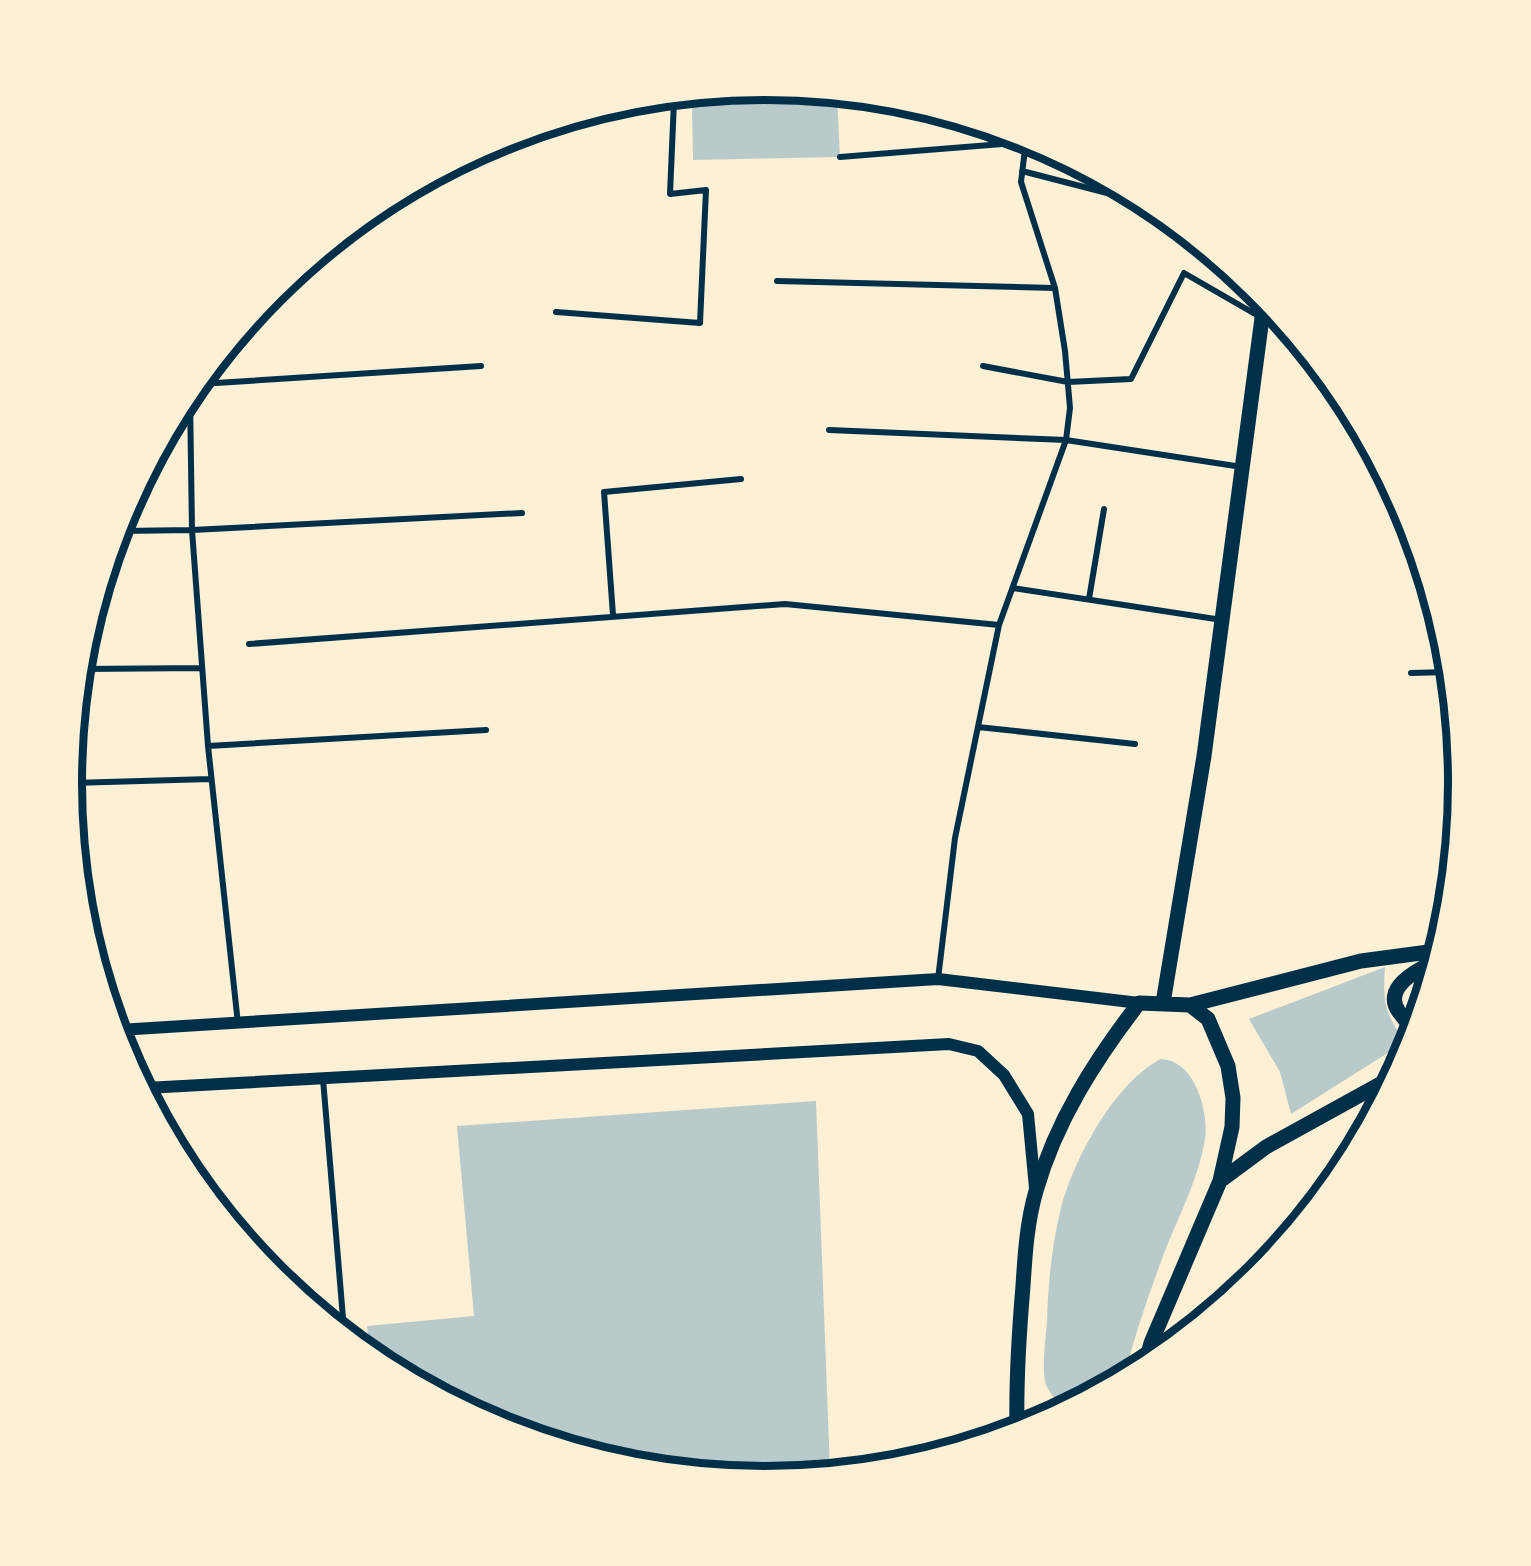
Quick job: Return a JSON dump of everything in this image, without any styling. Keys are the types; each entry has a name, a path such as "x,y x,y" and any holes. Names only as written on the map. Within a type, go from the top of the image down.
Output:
{"main road":[{"path":"1163,1003 1200,779 1262,315"},
{"path":"129,1030 938,979 1139,1003 1190,1005 1361,961 1427,952"},
{"path":"1405,1021 1395,1007 1396,988 1409,975 1423,968"},
{"path":"1017,1418 1020,1323 1027,1234 1036,1192 1052,1144 1074,1100 1095,1063 1139,1003"},
{"path":"1150,1348 1220,1181 1232,1127 1233,1098 1228,1066 1208,1019 1190,1005"},
{"path":"154,1088 949,1044 978,1051 1004,1075 1028,1114 1036,1192"},
{"path":"1220,1181 1266,1147 1378,1085"}],"street":[{"path":"556,312 700,323 706,190 670,194 676,106"},
{"path":"840,157 1003,143"},
{"path":"938,979 955,838 999,625 1066,440 1070,408 1054,288 1021,182 1025,151"},
{"path":"1022,171 1110,194"},
{"path":"983,366 1068,382 1131,379 1184,273 1253,305"},
{"path":"777,281 1054,288"},
{"path":"213,383 481,366"},
{"path":"190,416 192,530 210,779 238,1024"},
{"path":"829,430 1066,440 1242,467"},
{"path":"613,615 604,492 741,479"},
{"path":"1089,599 1104,509"},
{"path":"131,531 192,530 522,513"},
{"path":"1013,588 1222,620"},
{"path":"249,644 613,615 785,604 999,625"},
{"path":"93,669 202,668"},
{"path":"1411,673 1439,672"},
{"path":"978,727 1135,744"},
{"path":"208,746 486,730"},
{"path":"82,783 210,779"},
{"path":"323,1079 343,1319"}],"shaded area":[{"path":"721,101 810,101 837,104 840,157 693,160 692,108 701,103"},
{"path":"1385,967 1386,1007 1400,1034 1395,1048 1291,1114 1280,1072 1249,1019"},
{"path":"1161,1059 1173,1062 1183,1068 1197,1089 1205,1115 1206,1128 1198,1170 1163,1256 1129,1361 1057,1401 1046,1385 1044,1363 1051,1264 1061,1208 1086,1145 1113,1103 1144,1070"},
{"path":"816,1101 830,1463 766,1466 721,1465 632,1453 589,1443 546,1430 463,1396 368,1338 367,1326 474,1316 457,1126"}]}
